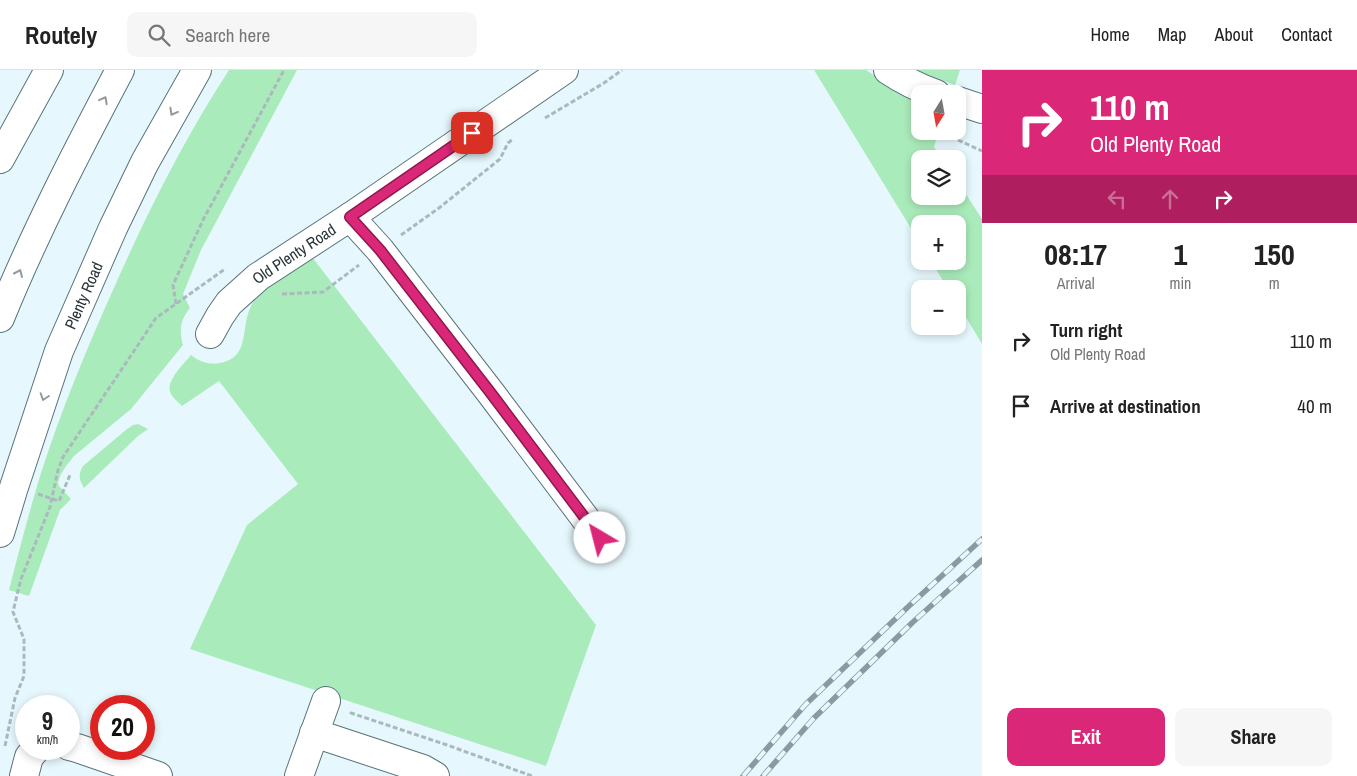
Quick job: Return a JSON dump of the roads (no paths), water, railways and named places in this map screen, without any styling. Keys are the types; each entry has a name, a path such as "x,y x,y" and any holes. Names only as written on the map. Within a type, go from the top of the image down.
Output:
{"main road":[{"path":"0,159 49,70"},
{"path":"0,318 55,194 120,70"},
{"name":"Plenty Road","path":"0,533 59,351 105,246 145,162 197,70"},
{"name":"Old Plenty Road","path":"210,334 229,304 258,277 350,217 564,70"},
{"path":"888,70 915,85"},
{"path":"966,104 982,109"},
{"path":"350,217 380,250 600,538"},
{"path":"299,776 326,701"},
{"path":"314,733 423,768 435,776"},
{"path":"80,749 158,776"},
{"path":"24,776 28,760"}],"railway":[{"path":"743,776 806,704 982,539"},
{"path":"763,776 814,718 913,622 982,560"}]}
